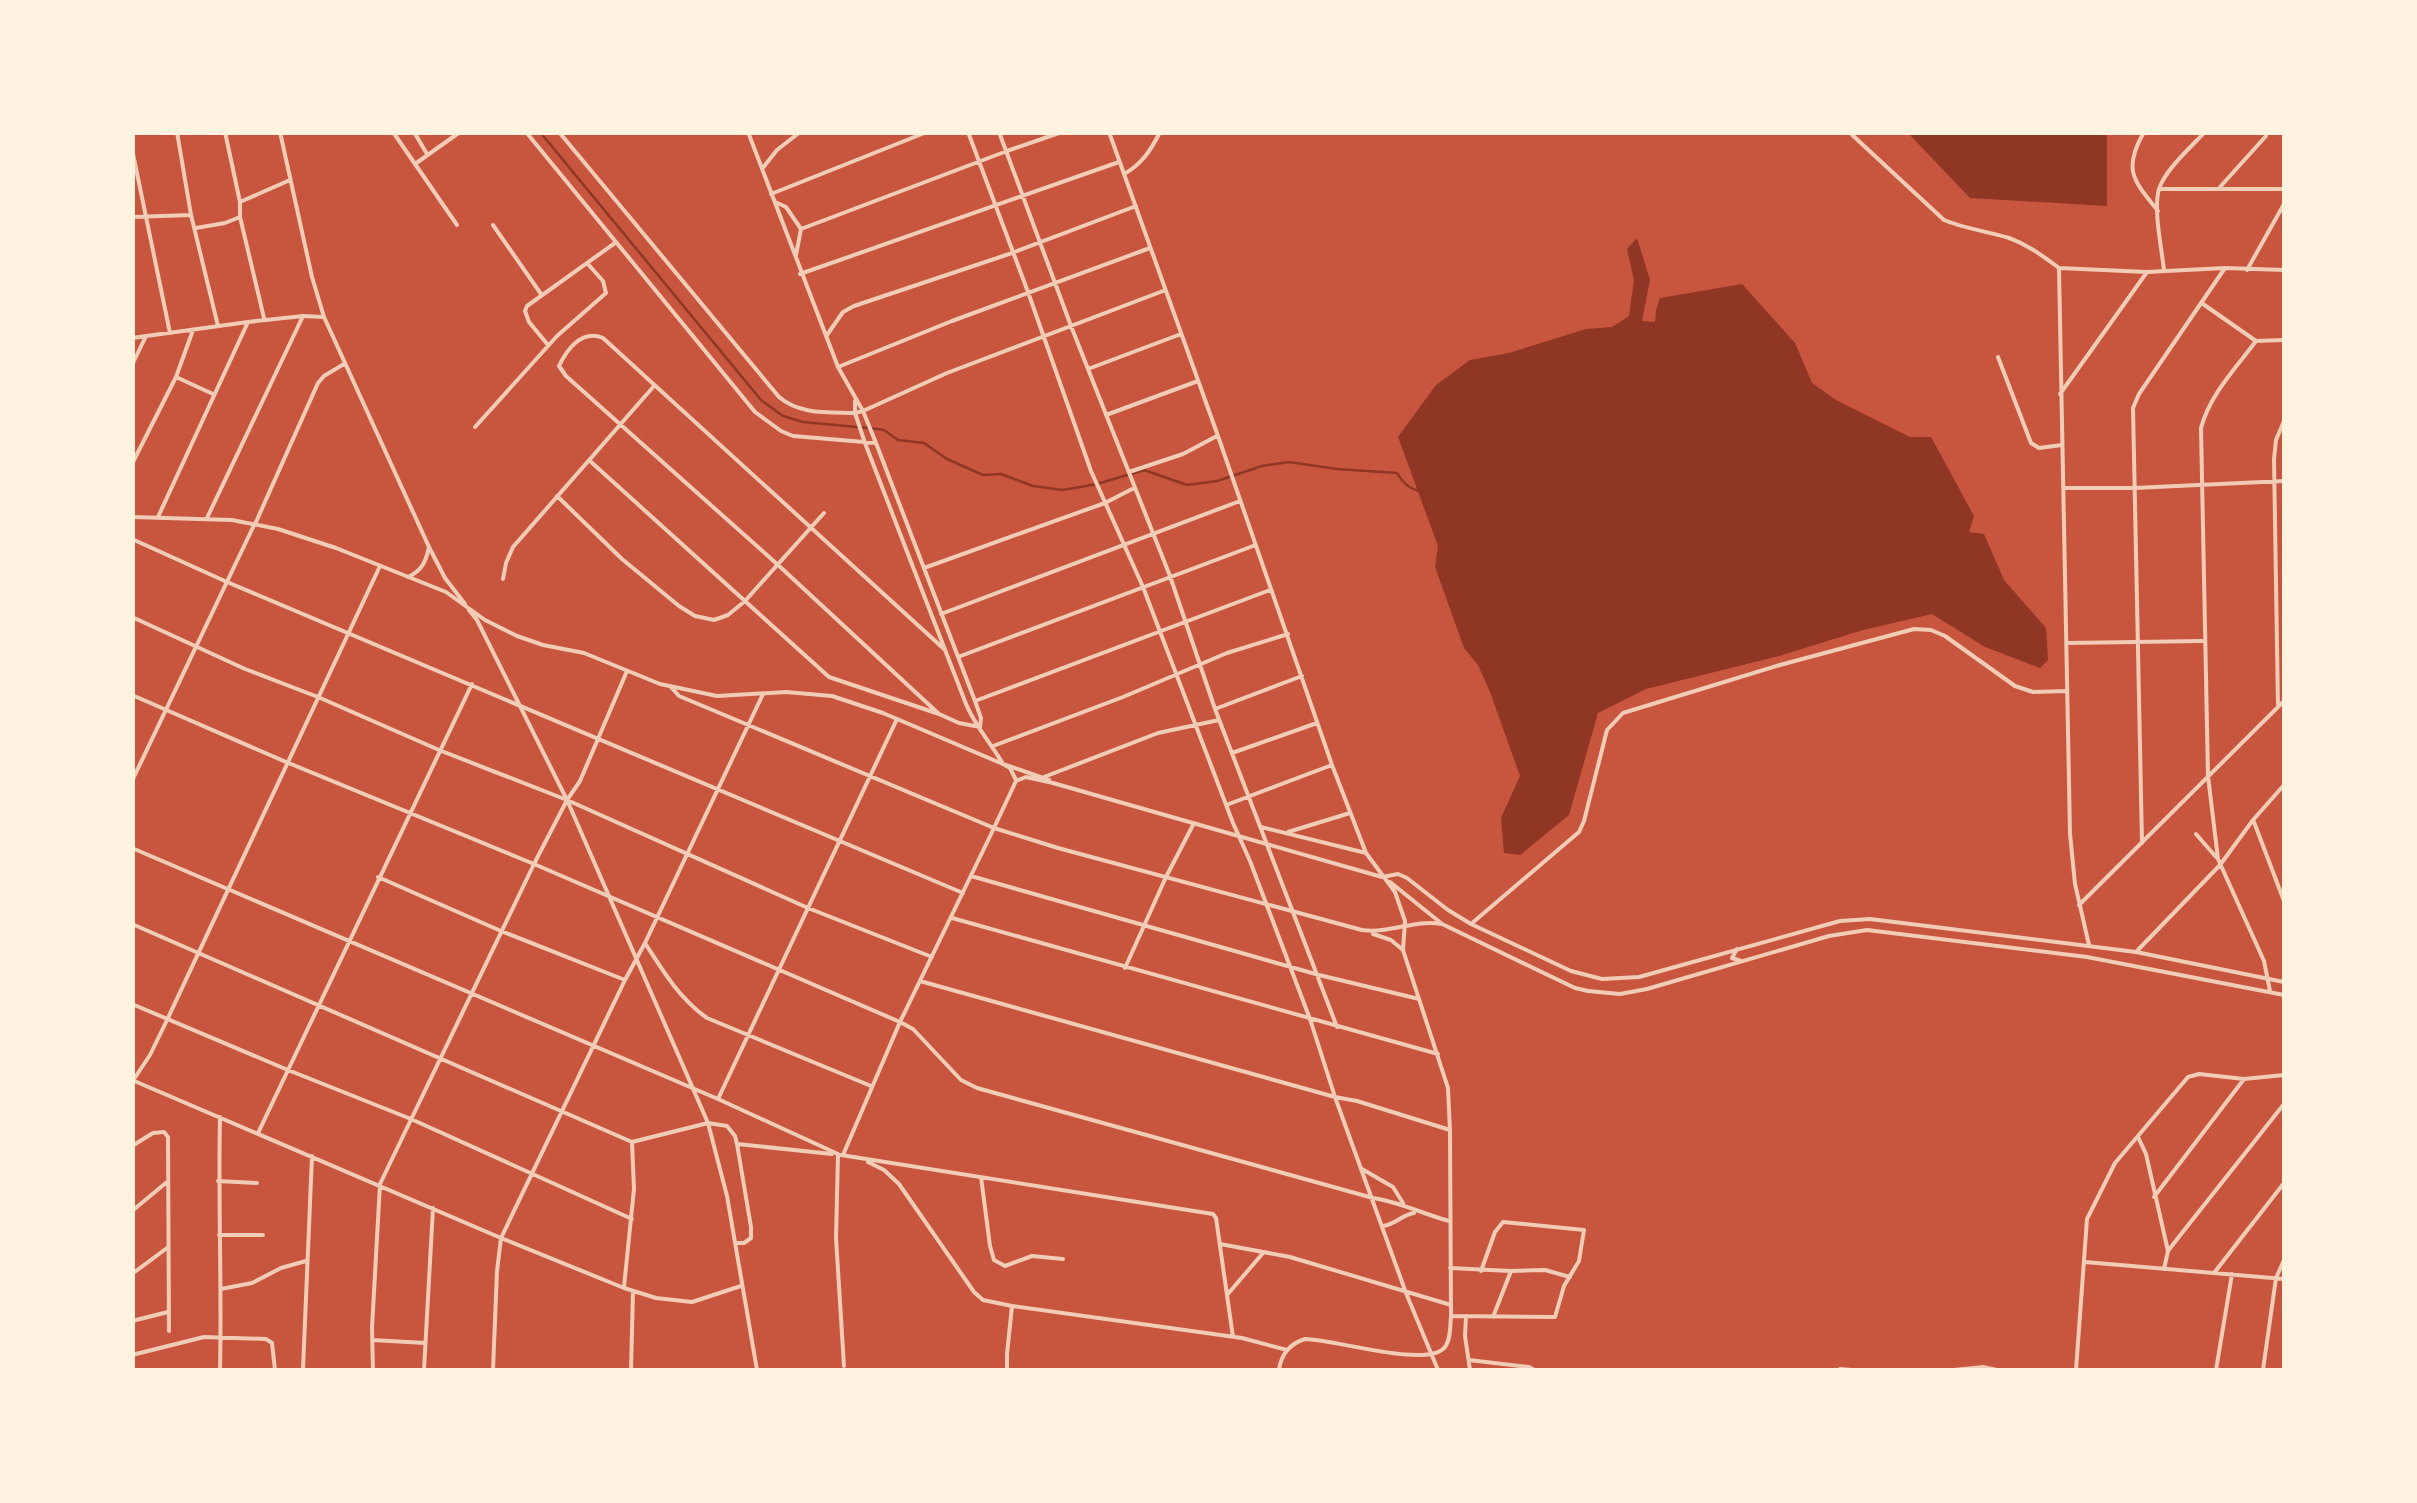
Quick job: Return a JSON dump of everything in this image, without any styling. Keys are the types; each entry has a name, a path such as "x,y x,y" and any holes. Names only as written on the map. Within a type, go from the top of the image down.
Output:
{"street":[{"path":"177,132 191,215 218,326"},
{"path":"225,132 240,217 265,320"},
{"path":"280,132 312,277 344,364 445,578 477,620 567,800 708,1123 727,1196 756,1370"},
{"path":"393,132 457,225"},
{"path":"426,132 416,135 428,155"},
{"path":"415,164 460,132"},
{"path":"526,132 756,412 792,436 876,443"},
{"path":"559,132 568,138 779,396 810,411 862,411 1165,291"},
{"path":"748,132 825,337 876,443 981,718 980,727"},
{"path":"762,169 776,150 800,132"},
{"path":"771,194 926,132"},
{"path":"968,132 1092,471 1126,545 1310,1019 1334,1097 1438,1370"},
{"path":"999,132 1338,1026"},
{"path":"801,229 1062,132"},
{"path":"1108,132 1350,813 1366,853 1398,897 1405,926 1404,950 1448,1088 1452,1306 1447,1343 1440,1352 1415,1356 1310,1339 1287,1350 1278,1370"},
{"path":"1124,174 1150,152 1160,132"},
{"path":"1848,132 1944,220 2006,237 2034,249 2059,268 2146,272 2284,270"},
{"path":"2144,132 2135,148 2132,166 2136,182 2158,211"},
{"path":"2164,271 2159,188 2205,132"},
{"path":"2220,187 2266,136"},
{"path":"132,148 170,333"},
{"path":"800,274 1119,162"},
{"path":"240,202 290,180"},
{"path":"2159,188 2284,189"},
{"path":"774,202 786,207 801,229 796,259"},
{"path":"2247,270 2284,204"},
{"path":"825,337 843,312 854,306 1136,206"},
{"path":"132,217 191,215"},
{"path":"194,228 225,224 240,217"},
{"path":"493,226 541,294"},
{"path":"548,345 525,311 541,294 616,241"},
{"path":"838,367 1150,248"},
{"path":"475,426 572,320 606,293 587,263"},
{"path":"2059,268 2070,834 2089,946"},
{"path":"2142,843 2134,404 2225,268"},
{"path":"2060,394 2146,272"},
{"path":"2202,303 2256,341 2284,340"},
{"path":"207,518 303,316"},
{"path":"132,338 265,320 324,317"},
{"path":"158,517 248,322"},
{"path":"133,460 176,377 193,330"},
{"path":"1088,369 1181,334"},
{"path":"939,714 560,369 560,362 574,344 588,335 598,336 944,649"},
{"path":"132,365 146,336"},
{"path":"2256,341 2208,408 2202,428 2204,641 2208,776 2218,858 2264,960 2270,992"},
{"path":"1998,357 2031,443 2039,448 2062,445"},
{"path":"132,780 318,383 344,364"},
{"path":"176,377 214,395"},
{"path":"1106,415 1198,381"},
{"path":"503,579 513,547 654,386"},
{"path":"855,401 865,443 972,718 1016,780"},
{"path":"2278,708 2274,481 2276,440 2284,421"},
{"path":"1129,473 1183,454 1218,436"},
{"path":"590,460 830,677 980,727"},
{"path":"2064,488 2284,481"},
{"path":"924,568 1105,504 1136,488"},
{"path":"557,496 622,558 695,616 714,620 745,601 824,513"},
{"path":"942,614 1240,502"},
{"path":"132,517 255,523 318,542 446,592 485,620 517,636 584,653 671,687 717,696 786,692 852,701 1053,783"},
{"path":"132,540 963,893"},
{"path":"408,577 422,566 429,546"},
{"path":"958,658 1255,546"},
{"path":"380,566 199,954 133,1081 624,1288 675,1302 692,1302 742,1286"},
{"path":"974,700 1272,590"},
{"path":"132,617 245,669 567,800 808,908 932,957"},
{"path":"1471,924 1578,832 1607,730 1623,713 1914,628 1945,636 2015,686 2033,692 2067,690"},
{"path":"993,746 1227,653 1288,634"},
{"path":"2067,643 2204,641"},
{"path":"373,1370 380,1184 534,864 580,781 628,671"},
{"path":"1215,709 1302,676"},
{"path":"258,1132 472,684"},
{"path":"671,687 679,696 994,828 1369,932 1392,940 1404,950"},
{"path":"132,694 900,1022 969,1085 1450,1221"},
{"path":"493,1370 501,1238 763,694"},
{"path":"2080,906 2284,701"},
{"path":"718,1099 897,719"},
{"path":"1042,778 1135,740 1219,720"},
{"path":"1232,753 1317,722"},
{"path":"1226,805 1332,765"},
{"path":"844,1366 836,1238 841,1155 1016,780 1026,776 1382,876 1398,874 1459,918 1593,978 1639,976 1840,921 1870,918 2136,952 2284,982"},
{"path":"2136,952 2220,865 2284,784"},
{"path":"1287,832 1350,813"},
{"path":"2253,820 2284,901"},
{"path":"1125,968 1193,825"},
{"path":"1262,827 1366,853"},
{"path":"2196,834 2218,858"},
{"path":"132,848 841,1155"},
{"path":"378,876 625,980"},
{"path":"972,876 1289,967 1419,999"},
{"path":"1382,876 1442,924 1588,992 1628,993 1843,932 1867,930 2087,957 2284,995"},
{"path":"952,918 1438,1054"},
{"path":"1369,932 1424,922 1442,924"},
{"path":"132,924 632,1142 708,1123 728,1126 737,1144 751,1233 749,1240 735,1244"},
{"path":"645,943 676,990 707,1018 871,1086"},
{"path":"1737,949 1732,958 1742,961"},
{"path":"1707,958 1718,962 1710,971"},
{"path":"920,981 1334,1097 1358,1100 1450,1130"},
{"path":"132,1004 412,1119 632,1219"},
{"path":"2076,1370 2086,1228 2115,1163 2188,1077 2199,1074 2244,1079 2284,1074"},
{"path":"2154,1197 2244,1079"},
{"path":"2164,1269 2168,1252 2284,1104"},
{"path":"220,1117 220,1370"},
{"path":"132,1146 153,1133 167,1134 169,1141 169,1331"},
{"path":"2138,1137 2146,1154 2168,1252"},
{"path":"624,1288 635,1166 632,1142"},
{"path":"737,1144 841,1155 1212,1213 1216,1218 1234,1337"},
{"path":"132,1355 204,1338 261,1339 272,1342 275,1370 304,1370 312,1156"},
{"path":"864,1160 892,1176 974,1292 984,1300 1234,1337 1287,1350"},
{"path":"1362,1169 1393,1186 1404,1205"},
{"path":"981,1177 994,1260 1005,1266 1032,1256 1063,1258"},
{"path":"218,1181 258,1182"},
{"path":"132,1211 167,1182"},
{"path":"2214,1273 2284,1183"},
{"path":"424,1370 434,1208"},
{"path":"1383,1226 1418,1212"},
{"path":"1451,1316 1556,1315 1577,1266 1585,1232 1500,1223 1482,1270"},
{"path":"219,1234 263,1235"},
{"path":"1220,1244 1312,1264 1452,1306"},
{"path":"132,1274 167,1248"},
{"path":"1227,1295 1263,1252"},
{"path":"2263,1370 2276,1278 2284,1260"},
{"path":"221,1290 252,1283 281,1268 307,1261"},
{"path":"2085,1262 2284,1278"},
{"path":"1450,1268 1545,1270 1570,1277"},
{"path":"1493,1316 1511,1271"},
{"path":"2216,1370 2232,1274"},
{"path":"632,1370 633,1291"},
{"path":"1008,1370 1012,1306"},
{"path":"132,1321 168,1312"},
{"path":"1466,1316 1470,1370"},
{"path":"372,1340 426,1343"},
{"path":"1469,1360 1532,1369"},
{"path":"1840,1369 1852,1370"},
{"path":"1954,1370 1997,1370"}],"shaded area":[{"path":"1908,133 2107,133 2107,206 1970,198"},
{"path":"1637,238 1650,280 1642,321 1655,322 1660,298 1742,284 1795,343 1812,383 1836,400 1910,437 1931,437 1974,516 1969,532 1984,534 2004,580 2046,628 2048,660 2040,668 1985,647 1932,614 1646,689 1598,713 1569,815 1520,855 1504,853 1501,818 1520,776 1490,692 1478,665 1464,648 1435,567 1438,546 1398,437 1436,385 1470,360 1509,353 1586,329 1612,327 1629,316 1634,280 1627,249"}],"waterway":[{"path":"540,132 761,400 783,416 803,422 884,430 898,440 924,443 947,459 983,475 1001,474 1033,486 1063,490 1144,470 1187,485 1289,462 1397,473 1406,485 1420,491"}]}
